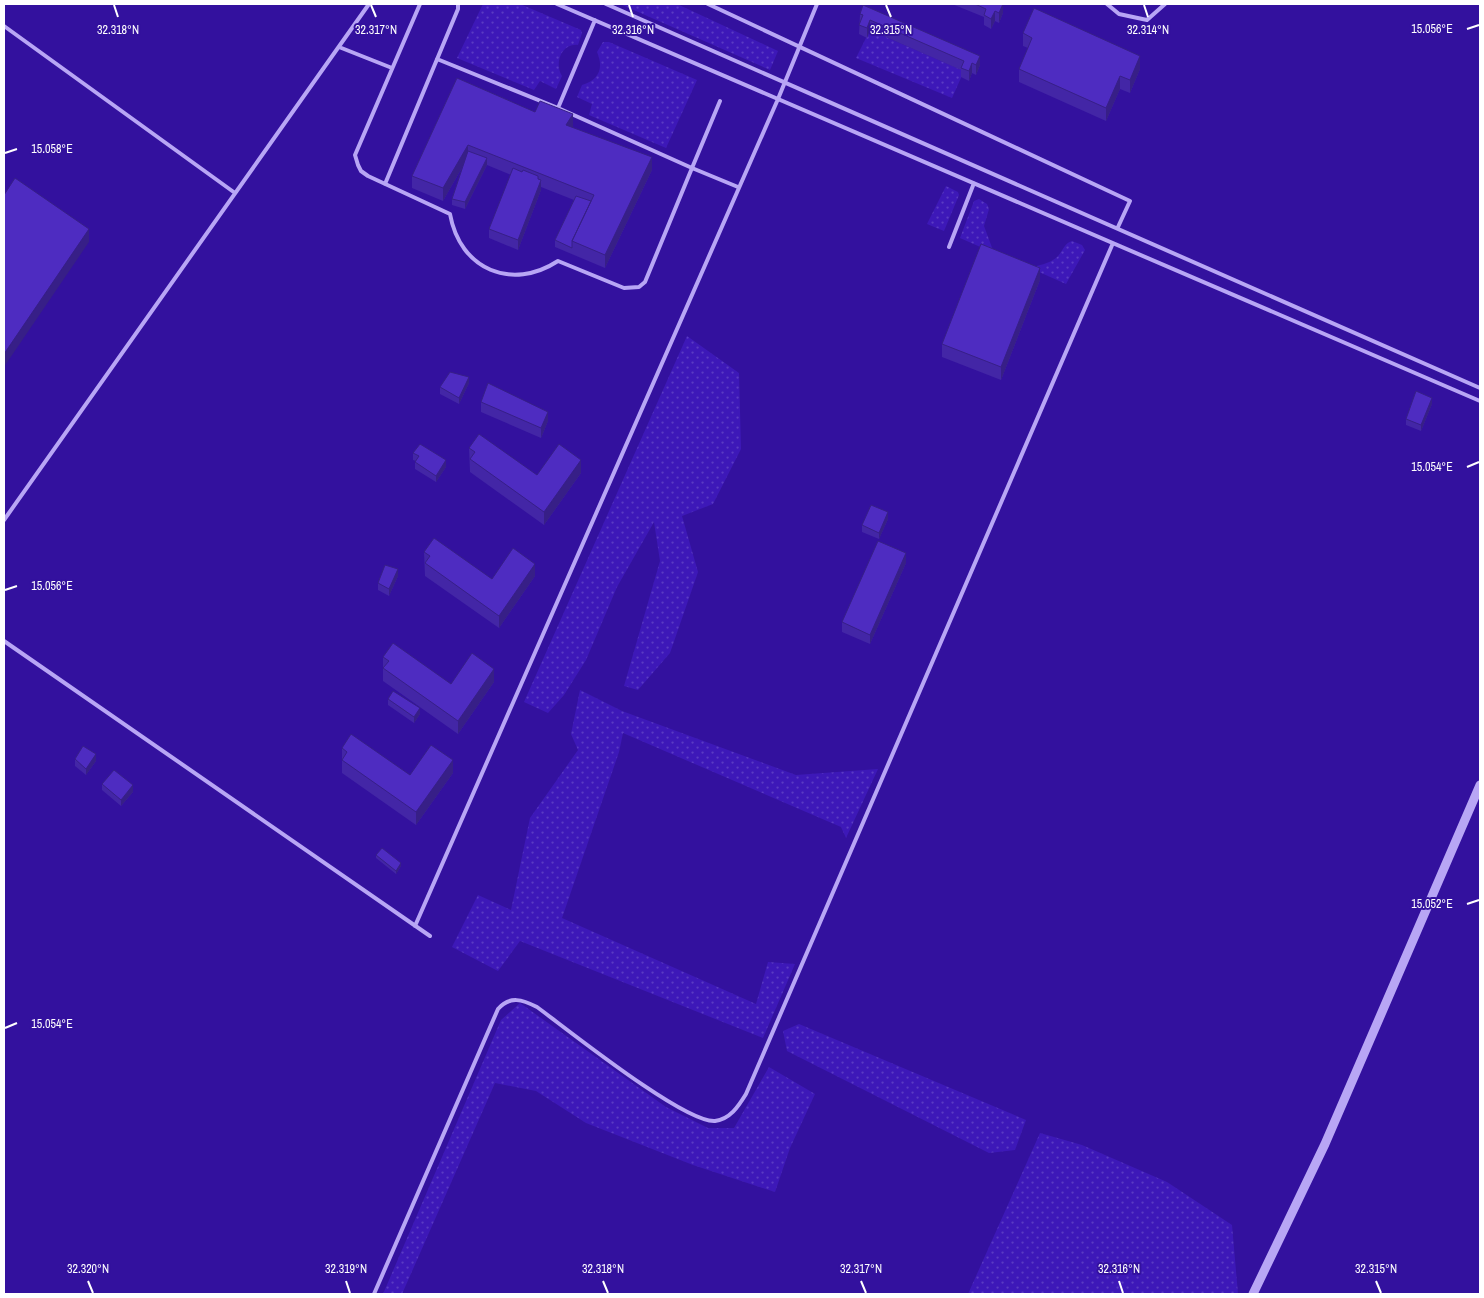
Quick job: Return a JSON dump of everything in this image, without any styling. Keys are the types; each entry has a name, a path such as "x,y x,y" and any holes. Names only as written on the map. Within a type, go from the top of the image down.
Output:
{"street":[{"path":"1253,1294 1325,1144 1480,786"}],"lane":[{"path":"4,520 370,4"},
{"path":"420,4 355,155 361,171 368,176 450,214 459,240 467,253 475,261 500,273 529,274 544,270 558,261 624,288 639,287 646,282 720,101"},
{"path":"385,184 458,10 458,4"},
{"path":"557,4 1480,401"},
{"path":"606,4 1118,227 1480,388"},
{"path":"708,4 1130,201 1118,227"},
{"path":"415,926 778,98 817,4"},
{"path":"1107,4 1119,14 1147,20 1165,4"},
{"path":"558,108 595,20"},
{"path":"4,26 235,193"},
{"path":"339,47 392,68"},
{"path":"437,59 558,108 738,187"},
{"path":"948,247 974,183"},
{"path":"374,1294 494,1018 503,1003 512,1000 522,1000 537,1007 662,1099 698,1117 713,1121 727,1117 737,1108 746,1094 1113,243"},
{"path":"4,641 430,936"}],"shaded area":[{"path":"483,4 520,4 581,30 582,33 578,45 567,47 561,55 559,66 562,76 556,89 540,81 534,90 457,58"},
{"path":"620,4 677,4 778,51 770,70"},
{"path":"870,30 964,71 952,98 856,58"},
{"path":"603,42 609,42 697,80 666,148 589,115 592,104 577,97 582,85 596,77 598,73 600,63 597,52"},
{"path":"946,186 958,192 959,195 944,231 927,224"},
{"path":"979,199 987,204 989,209 984,226 994,253 960,238 974,201"},
{"path":"1072,241 1082,245 1085,250 1066,284 1030,268 1053,260"},
{"path":"687,336 739,373 741,449 713,504 682,516 698,572 670,653 638,690 624,686 660,561 654,522 617,587 586,660 564,695 548,713 524,702"},
{"path":"580,690 622,711 796,775 878,769 846,838 841,827 623,733 619,752 562,918 756,1004 768,962 795,964 763,1038 520,941 498,971 452,947 478,895 511,910 530,818 578,750 571,734"},
{"path":"520,1003 666,1107 708,1128 734,1128 769,1067 815,1094 790,1148 775,1192 693,1165 586,1123 536,1091 495,1083 402,1294 383,1294 501,1020"},
{"path":"799,1024 1026,1120 1015,1150 989,1153 787,1051 783,1031"},
{"path":"1040,1133 1082,1145 1167,1182 1232,1225 1238,1294 968,1294"}],"building":[{"path":"975,4 1003,4 999,13 995,11 991,19 984,15 986,9"},
{"path":"863,5 980,56 976,65 972,63 969,71 961,68 964,61 870,20 867,28 859,25 863,15 860,14"},
{"path":"1034,8 1140,56 1130,80 1120,76 1106,108 1019,69 1032,38 1023,33"},
{"path":"457,78 535,112 540,101 573,114 566,125 652,157 605,255 572,241 594,195 468,145 443,188 412,176"},
{"path":"468,151 487,158 465,202 452,199"},
{"path":"513,168 538,176 538,179 541,180 518,240 489,229"},
{"path":"15,178 89,229 4,354 4,195"},
{"path":"576,196 591,201 572,241 572,248 555,240"},
{"path":"981,244 1040,268 1001,367 942,344"},
{"path":"450,372 469,377 459,398 440,387"},
{"path":"488,383 548,412 541,428 481,402"},
{"path":"1416,391 1432,398 1421,425 1406,419"},
{"path":"479,434 537,475 559,444 581,460 544,512 470,459 475,452 469,448"},
{"path":"420,444 446,460 436,476 415,462 419,456 413,453"},
{"path":"871,505 888,512 879,533 862,525"},
{"path":"434,538 492,579 513,548 535,564 499,616 425,563 430,556 424,552"},
{"path":"878,541 906,553 870,635 842,622"},
{"path":"385,565 398,569 389,589 378,583"},
{"path":"393,643 451,684 472,653 494,669 458,721 383,668 389,661 383,657"},
{"path":"393,691 420,708 414,717 388,699"},
{"path":"351,734 410,775 431,745 453,760 416,812 342,760 347,752 342,748"},
{"path":"83,746 96,754 86,769 75,759"},
{"path":"114,770 133,785 121,800 102,784"},
{"path":"382,848 401,863 396,871 376,855"}]}
